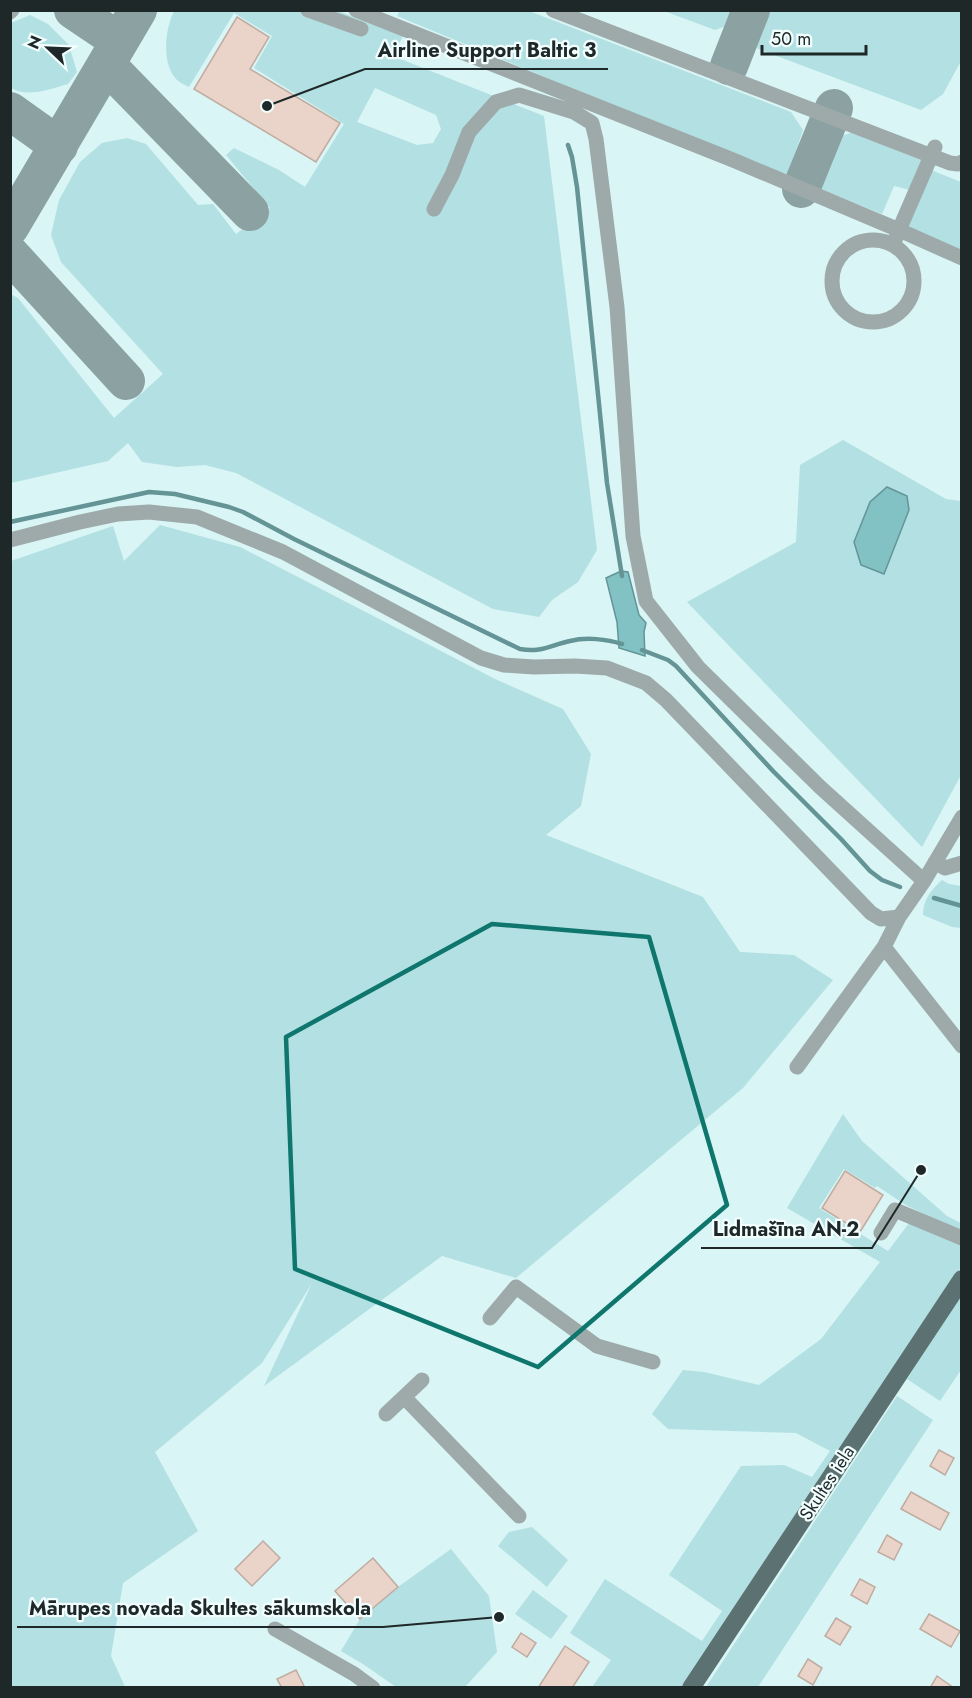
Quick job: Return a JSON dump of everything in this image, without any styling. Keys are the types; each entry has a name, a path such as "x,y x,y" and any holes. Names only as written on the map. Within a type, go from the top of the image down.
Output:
{"main road":[{"name":"Skultes iela","path":"691,1688 962,1279"}],"lane":[{"path":"308,10 361,29"},
{"path":"356,10 733,160 962,258"},
{"path":"553,10 695,66 933,151 950,163 962,162"},
{"path":"434,209 452,175 469,132 496,102 519,95 574,112 592,123 596,139 617,307 633,536 646,601 698,667 820,787 924,881"},
{"path":"892,245 933,151"},
{"path":"880,241 892,245 903,254 910,265 914,279 912,293 906,305 896,315 884,321 857,320 845,312 832,288 832,275 836,263 854,244 880,241"},
{"path":"10,540 118,514 149,512 197,517 283,552 481,658 504,665 607,668 646,683 666,700 871,913 881,920 900,916"},
{"path":"797,1068 884,947 900,916 962,817"},
{"path":"935,862 945,868 962,863"},
{"path":"884,947 962,1046"},
{"path":"881,1233 895,1210 962,1238"},
{"path":"490,1318 516,1287 597,1346 653,1362"},
{"path":"386,1414 423,1380"},
{"path":"404,1397 519,1516"},
{"path":"275,1629 374,1688"}],"highlighted area":[{"path":"492,924 649,937 727,1205 538,1367 295,1269 286,1037"}],"shaded area":[{"path":"400,10 529,11 791,112 803,130 787,177 397,16"},
{"path":"737,10 731,24 715,30 664,11"},
{"path":"174,11 338,11 403,36 393,56 544,116 597,550 578,582 552,600 539,617 493,609 236,473 205,465 177,467 142,462 128,443 108,461 11,483 10,294 18,298 114,418 163,374 61,262 51,235 59,200 80,162 102,143 127,138 146,144 198,205 213,204 236,234 270,208 226,155 234,148 279,170 305,187 344,124 254,68 272,36 234,13 189,87 180,82 172,73 167,56 168,27","holes":["375,88 436,115 441,129 433,143 417,145 357,122"]},
{"path":"764,11 961,11 961,61 943,94 921,110 758,49 753,38"},
{"path":"30,15 48,24 69,45 77,72 68,84 32,92 11,88 11,23"},
{"path":"856,131 923,159 910,190 894,186 882,214 815,187 836,138"},
{"path":"931,170 961,182 961,253 905,229"},
{"path":"843,440 946,499 961,501 961,775 922,847 687,602 796,542 800,465"},
{"path":"887,487 907,496 909,510 884,574 861,565 854,542 870,502"},
{"path":"160,525 240,547 495,679 563,709 591,754 581,806 546,835 703,897 740,952 794,955 833,980 743,1088 516,1278 442,1256 264,1386 312,1283 262,1363 155,1452 198,1531 123,1583 111,1656 125,1687 11,1687 11,561 113,526 124,561"},
{"path":"621,571 628,572 639,615 646,623 645,656 619,648 617,622 606,578"},
{"path":"942,880 961,886 961,928 952,927 923,915 928,896"},
{"path":"843,1114 862,1141 947,1216 961,1223 961,1233 904,1204 877,1186 875,1188 844,1169 819,1208 888,1251 910,1222 961,1244 961,1267 755,1581 681,1687 592,1687 611,1660 570,1633 605,1579 702,1641 722,1611 669,1575 741,1466 784,1465 812,1477 830,1451 796,1433 668,1429 652,1414 683,1370 704,1372 759,1385 821,1339 880,1262 787,1208"},
{"path":"961,1296 961,1370 940,1401 907,1379"},
{"path":"897,1396 933,1420 758,1687 706,1687"},
{"path":"532,1527 568,1560 547,1587 498,1546 509,1532"},
{"path":"451,1549 489,1596 497,1652 465,1687 396,1687 341,1651 360,1619 398,1587"},
{"path":"533,1590 568,1616 551,1639 515,1614"}],"building":[{"path":"237,17 269,37 250,69 340,123 316,162 194,89"},
{"path":"845,1171 883,1195 860,1232 822,1208"},
{"path":"939,1450 954,1458 945,1475 930,1466"},
{"path":"911,1492 949,1513 940,1530 901,1509"},
{"path":"887,1535 902,1544 894,1560 878,1552"},
{"path":"263,1541 280,1558 252,1586 235,1569"},
{"path":"373,1558 398,1587 360,1619 335,1591"},
{"path":"860,1579 875,1587 867,1604 851,1595"},
{"path":"929,1614 960,1631 951,1647 920,1629"},
{"path":"836,1618 851,1627 840,1645 825,1636"},
{"path":"521,1633 536,1643 527,1657 512,1647"},
{"path":"565,1646 589,1662 572,1688 538,1688"},
{"path":"808,1659 822,1668 813,1685 798,1676"},
{"path":"296,1670 305,1688 282,1688 277,1679"},
{"path":"937,1676 954,1688 930,1688"}],"waterway":[{"path":"568,145 577,187 607,483 622,576"},
{"path":"10,522 149,492 175,494 243,512 520,649 540,649 583,639 622,644"},
{"path":"642,650 668,660 676,666 870,871 882,880 900,887"},
{"path":"934,898 962,906"}],"taxiway":[{"path":"73,10 119,41"},
{"path":"10,227 138,10"},
{"path":"729,66 751,10"},
{"path":"106,64 250,212"},
{"path":"801,189 834,108"},
{"path":"10,111 59,146"},
{"path":"10,254 126,381"}],"place":[{"name":"Airline Support Baltic 3","path":"267,106"},
{"name":"Lidmašīna AN-2","path":"921,1170"},
{"name":"Mārupes novada Skultes sākumskola","path":"499,1617"}]}
